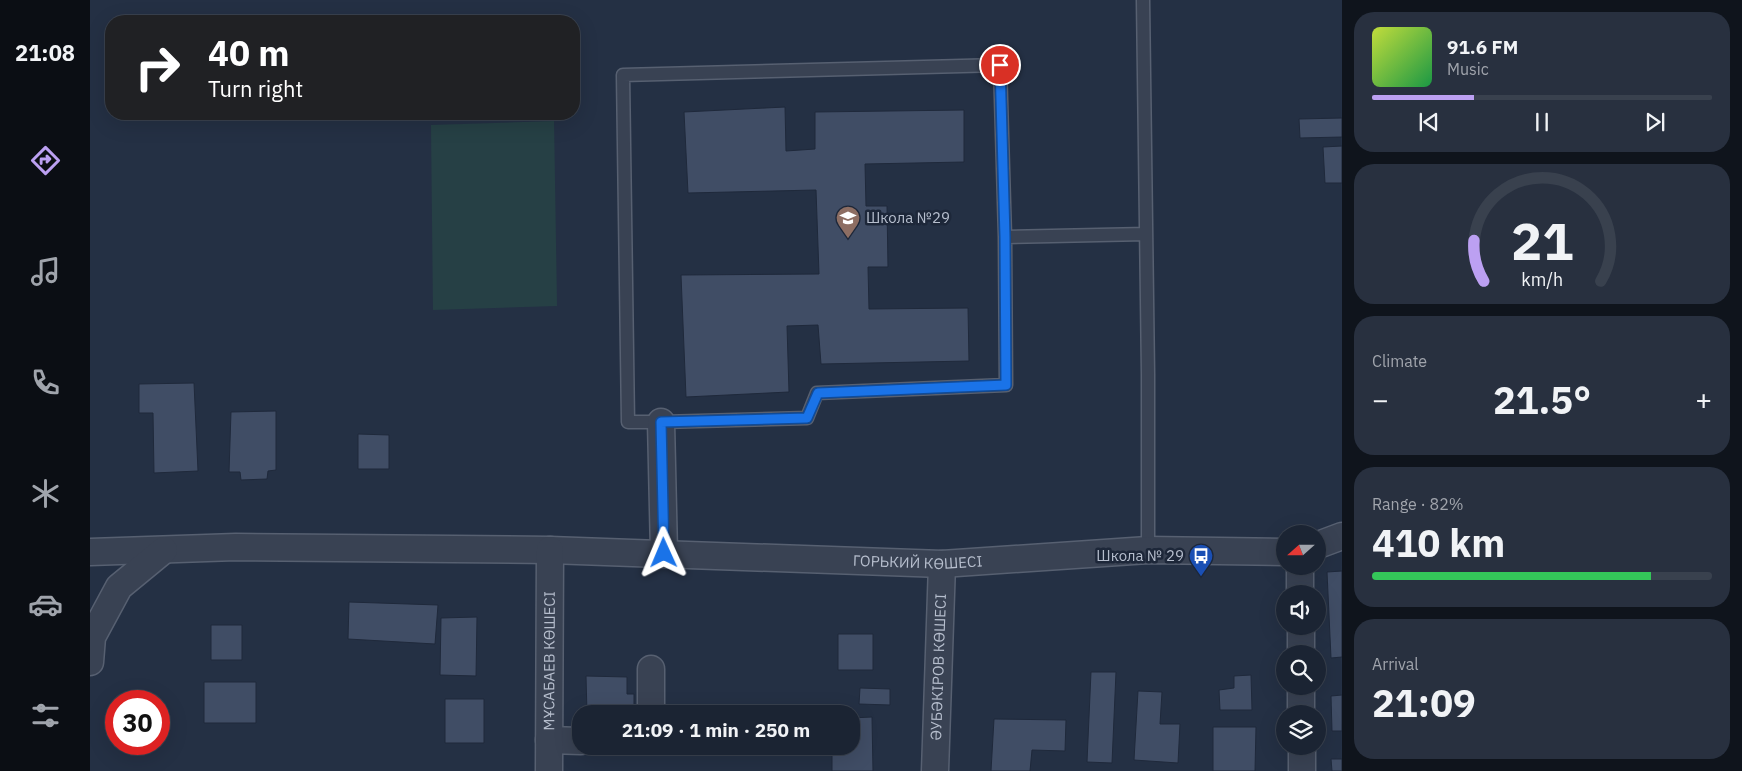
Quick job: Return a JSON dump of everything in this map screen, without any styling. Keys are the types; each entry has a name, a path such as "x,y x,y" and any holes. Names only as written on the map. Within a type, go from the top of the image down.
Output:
{"street":[{"path":"661,422 664,553"},
{"path":"1326,542 1342,536"},
{"name":"ГОРЬКИЙ КӨШЕСІ","path":"90,552 236,547 550,550 942,564 1148,550 1276,552"},
{"path":"90,662 92,637 119,587 164,550"},
{"name":"МҰСАБАЕВ КӨШЕСІ","path":"549,771 550,550"},
{"name":"ӘУБӘКІРОВ КӨШЕСІ","path":"935,771 942,564"},
{"path":"651,669 651,705"},
{"path":"549,740 572,741"},
{"path":"1302,755 1302,771"}],"lane":[{"path":"1143,0 1148,374 1148,550"},
{"path":"1000,65 1005,237 1006,385 818,393 807,418 628,422 623,75 1000,65"},
{"path":"1005,237 1146,234"}],"green space":[{"path":"554,121 557,306 433,310 431,125"}],"building":[{"path":"785,107 786,151 815,149 815,112 964,110 964,162 865,164 866,206 887,206 888,267 868,267 869,309 968,308 969,361 821,364 818,325 787,326 789,392 686,397 681,275 819,274 816,190 688,193 684,112"},
{"path":"1342,118 1342,137 1300,138 1299,119"},
{"path":"1342,146 1342,183 1325,183 1323,147"},
{"path":"194,383 198,471 154,473 153,413 139,413 139,384"},
{"path":"276,411 276,470 268,471 267,479 241,480 240,472 229,472 231,412"},
{"path":"358,434 389,435 389,469 358,469"},
{"path":"1342,571 1342,657 1331,658 1327,572"},
{"path":"349,602 438,605 435,644 348,639"},
{"path":"477,617 476,676 440,675 441,618"},
{"path":"211,625 242,625 242,660 211,660"},
{"path":"838,634 873,634 873,670 838,670"},
{"path":"1091,672 1116,672 1112,763 1087,762"},
{"path":"1251,675 1252,710 1220,710 1219,690 1234,688 1234,676"},
{"path":"586,676 627,677 627,694 634,694 634,705 587,705"},
{"path":"204,682 256,682 256,723 204,723"},
{"path":"860,688 890,689 890,705 859,704"},
{"path":"1138,691 1162,692 1160,724 1180,724 1178,763 1134,760"},
{"path":"1342,695 1342,731 1332,731 1331,696"},
{"path":"445,699 484,699 484,743 445,743"},
{"path":"872,717 873,771 832,771 832,755 860,755 860,718"},
{"path":"994,719 1066,720 1065,751 1032,750 1030,771 991,771"},
{"path":"1213,727 1256,727 1255,771 1213,771"},
{"path":"1331,759 1342,759 1342,771 1332,771"}],"place":[{"name":"Школа №29","path":"848,239"},
{"name":"Школа № 29","path":"1201,577"}],"route":[{"path":"664,553 661,422 807,418 818,393 1006,385 1005,237 1000,65"}]}
